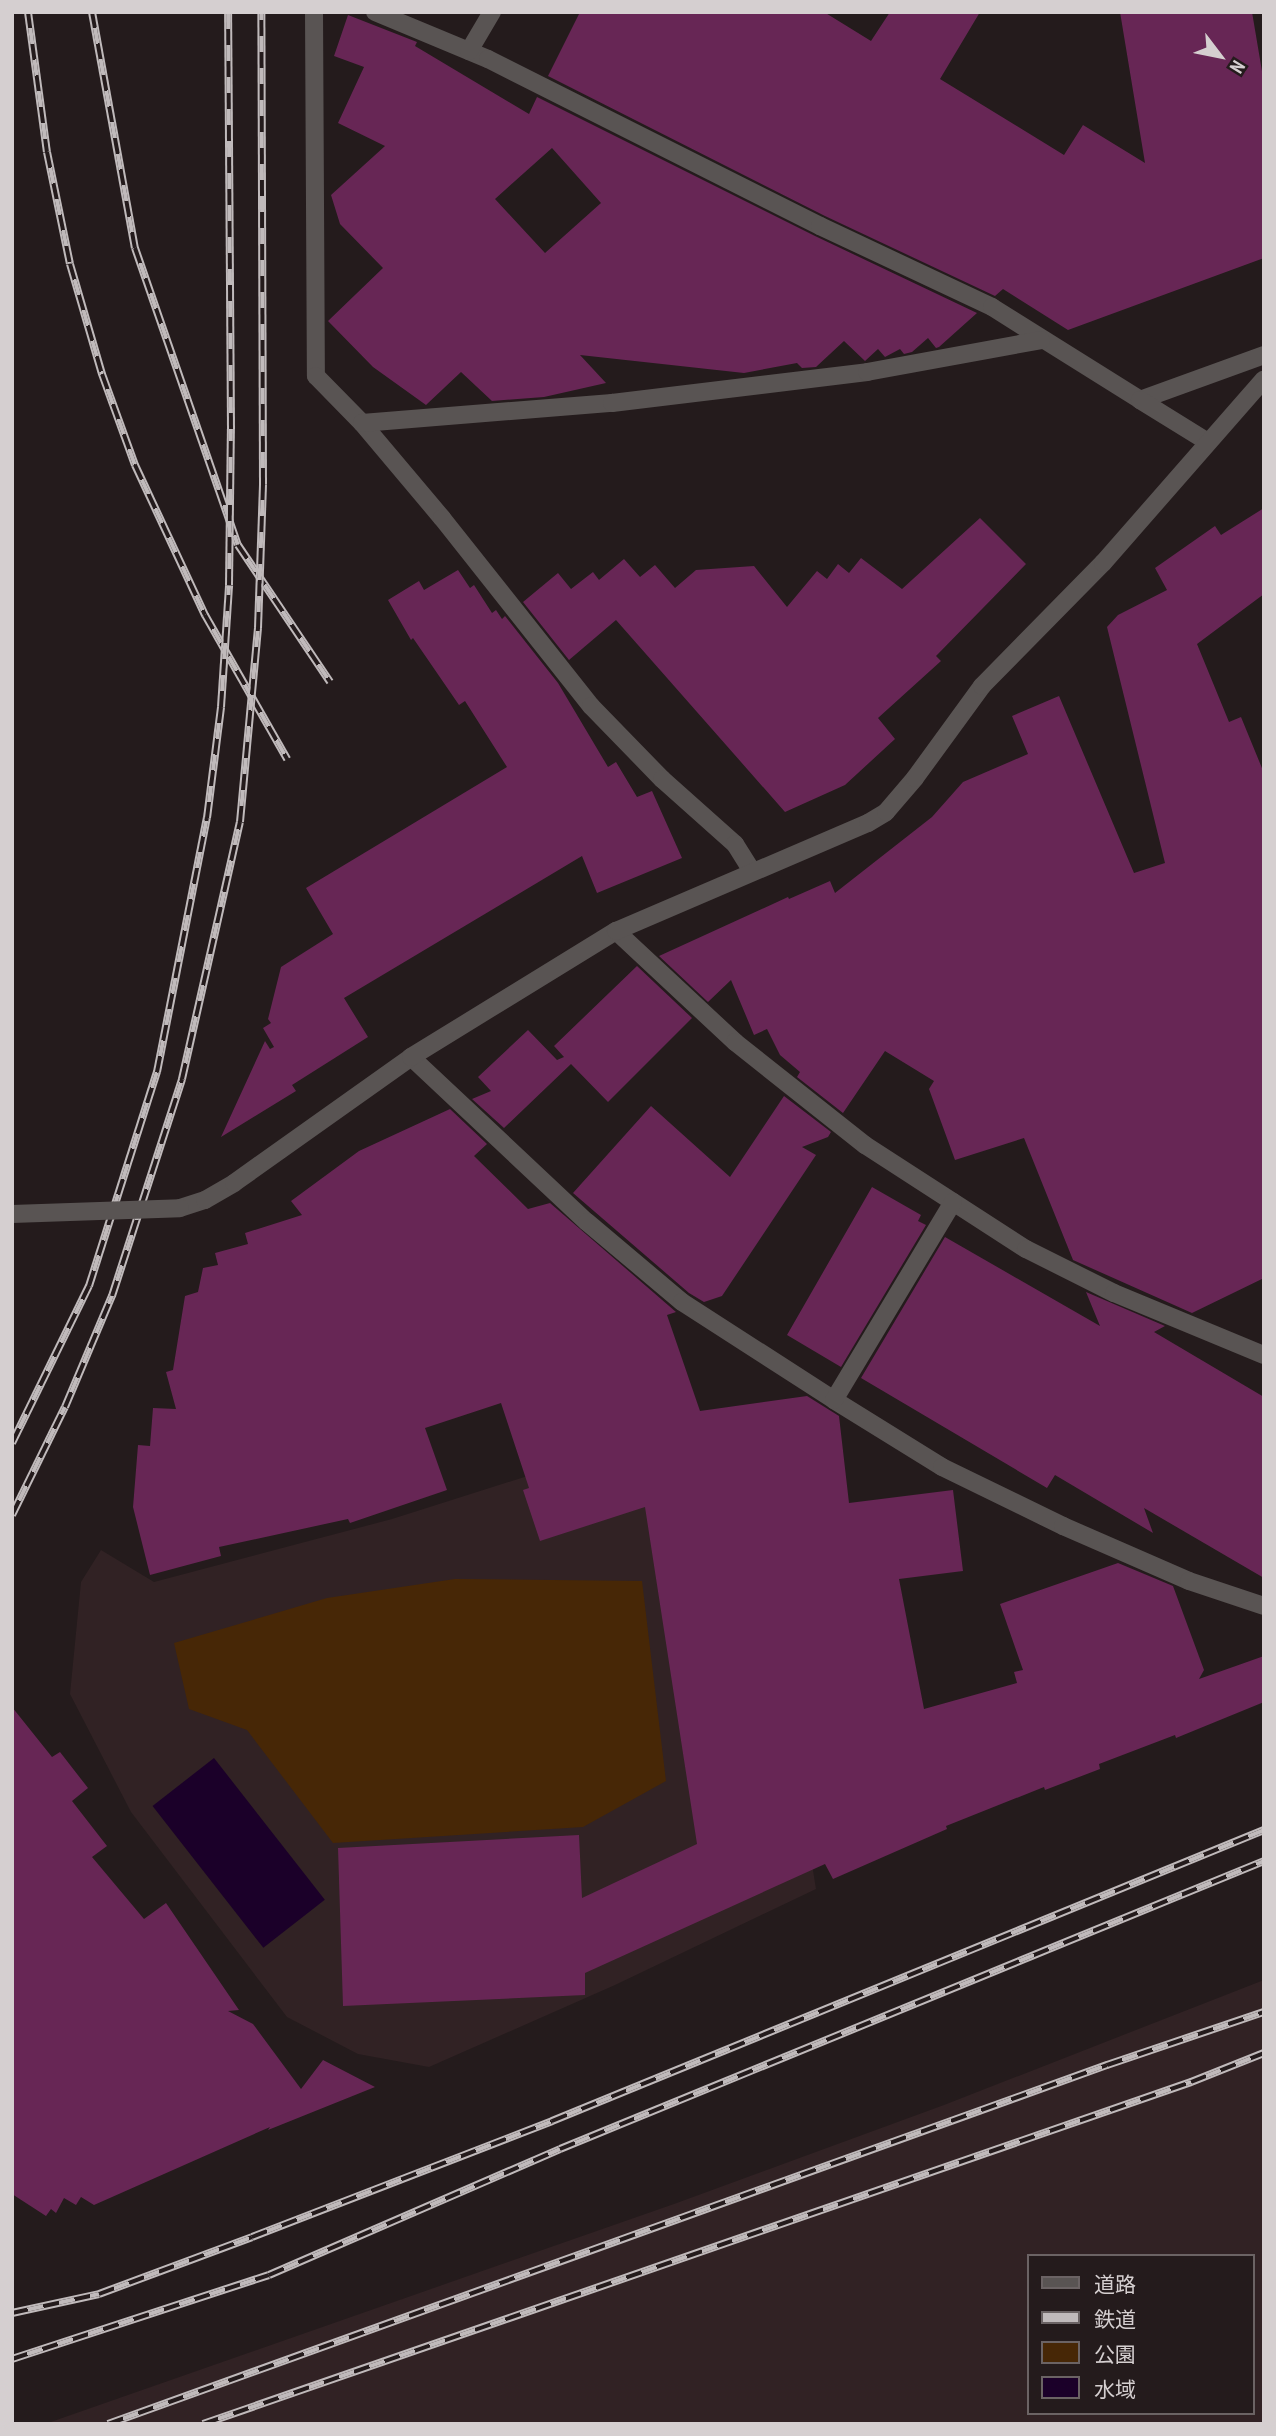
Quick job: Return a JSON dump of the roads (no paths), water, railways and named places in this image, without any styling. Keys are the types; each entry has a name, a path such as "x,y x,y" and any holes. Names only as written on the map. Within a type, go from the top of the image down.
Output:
{"street":[{"path":"314,12 316,376 362,423 480,563 591,706 662,779 735,844 751,871"},
{"path":"375,12 469,51 820,226 992,307 1208,442"},
{"path":"469,51 492,12"},
{"path":"362,423 612,403 853,374 1041,340"},
{"path":"1140,400 1264,355"},
{"path":"12,1214 180,1208 205,1200 234,1183 411,1057 617,931 751,871 868,823 886,812 915,778 982,686 1103,563 1264,379"},
{"path":"617,931 735,1042 866,1145 1026,1249 1114,1293 1264,1355"},
{"path":"411,1057 587,1222 682,1302 834,1400 942,1467 1063,1526 1189,1581 1264,1606"},
{"path":"834,1400 953,1202"}],"water":[{"path":"214,1758 325,1900 263,1948 153,1806"}],"railway":[{"path":"28,12 47,152 70,264 102,374 135,465 205,615 287,759"},
{"path":"92,12 135,248 238,545 330,682"},
{"path":"12,1443 89,1286 157,1072 207,818 221,707 229,585 231,429 228,12"},
{"path":"12,1515 65,1407 112,1296 182,1079 240,822 258,628 263,484 261,12"},
{"path":"12,2313 99,2294 252,2237 552,2121 1264,1830"},
{"path":"12,2359 269,2275 560,2149 1264,1861"},
{"path":"108,2424 1107,2065 1264,2012"},
{"path":"203,2424 1191,2082 1264,2053"}]}
